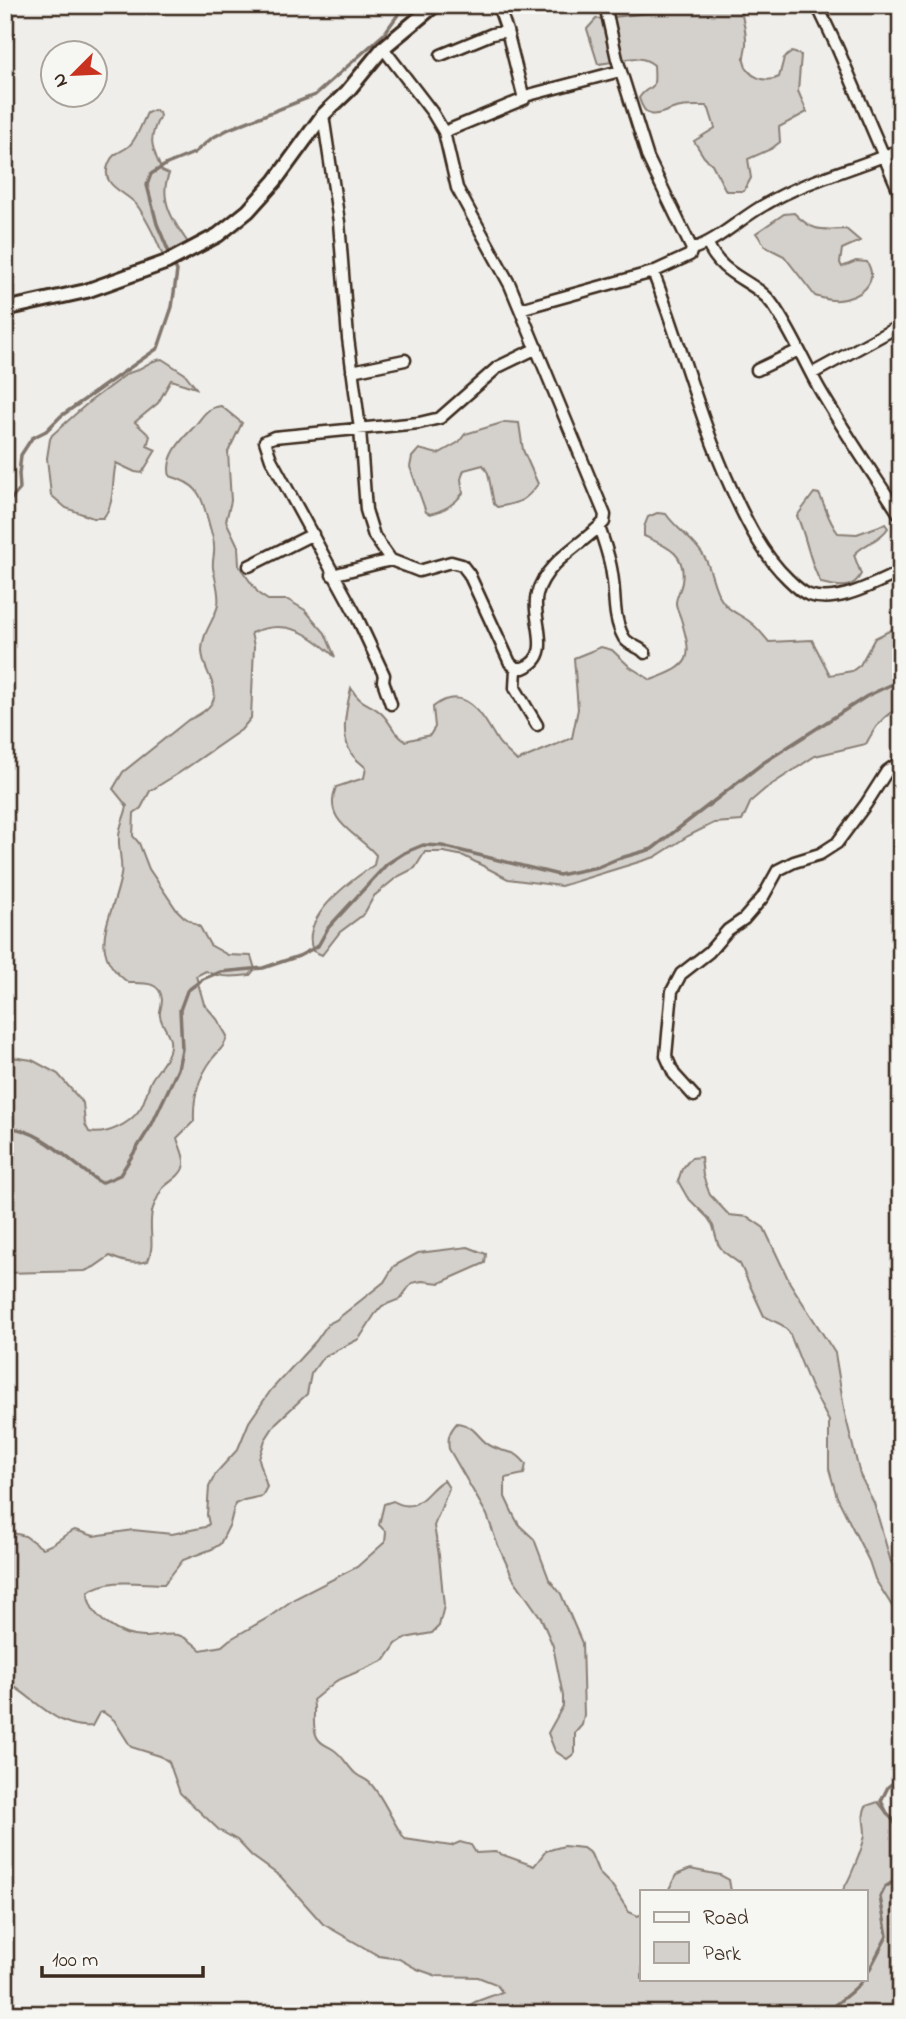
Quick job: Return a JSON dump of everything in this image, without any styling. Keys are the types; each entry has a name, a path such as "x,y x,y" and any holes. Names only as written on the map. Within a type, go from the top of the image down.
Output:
{"street":[{"path":"5,309 86,291 171,260 218,235 248,211 275,180 323,115 386,50 435,5"},
{"path":"498,5 525,96"},
{"path":"520,309 653,272 690,255 692,249 648,158 621,71 605,5"},
{"path":"817,5 901,197"},
{"path":"441,55 492,34 507,31"},
{"path":"386,50 444,132 457,188 510,285 604,515 604,522 554,565 539,588 536,606 541,636 538,657 530,665 516,668"},
{"path":"444,132 521,101 525,96 621,71"},
{"path":"323,115 339,222 366,510 374,536 391,560 419,571 452,562 462,565 510,663 516,668"},
{"path":"692,249 708,244 765,204 816,179 901,149"},
{"path":"708,244 715,260 771,302 813,373 818,387 901,517"},
{"path":"653,272 720,465 743,514 779,570 808,595 819,596 840,596 901,572"},
{"path":"813,373 901,325"},
{"path":"391,704 379,664 356,615 271,459 265,441 274,437 419,423 440,418 498,367 537,348"},
{"path":"757,370 799,350"},
{"path":"352,371 405,360"},
{"path":"599,527 613,575 613,601 617,624 626,641 645,653"},
{"path":"249,566 313,534"},
{"path":"332,575 391,560"},
{"path":"516,668 515,688 537,725"},
{"path":"694,1096 674,1074 666,1056 672,991 676,982 681,974 709,952 728,930 744,919 763,897 778,870 820,854 837,843 887,771 901,761"}],"green space":[{"path":"660,5 740,5 746,39 744,61 749,71 758,78 768,80 779,77 784,58 792,52 801,55 798,91 807,112 779,127 780,142 748,159 751,178 744,191 726,191 712,164 694,141 715,128 706,106 683,106 654,115 649,114 639,98 653,85 654,65 634,58 598,64 587,29 596,19 656,12"},
{"path":"154,110 159,112 160,116 153,132 152,144 162,171 169,174 165,196 177,226 196,254 166,266 161,250 139,208 111,184 107,171 113,157 132,143 147,113"},
{"path":"794,213 812,227 846,229 860,241 842,249 840,263 842,267 856,261 867,262 871,277 860,293 838,300 815,296 784,256 766,247 756,233 784,214"},
{"path":"162,359 185,374 196,388 171,380 158,403 135,422 150,436 147,446 156,450 142,473 116,463 112,499 103,518 93,518 66,508 51,495 47,458 52,435 89,402 128,373"},
{"path":"221,406 242,423 228,452 231,501 226,521 238,546 239,566 259,594 268,600 288,600 305,610 325,633 335,657 297,630 275,627 251,633 254,646 251,718 241,730 150,791 141,808 134,813 133,836 139,843 149,869 176,909 200,927 210,945 228,955 251,956 255,969 245,976 222,976 206,971 196,976 204,1004 227,1036 200,1080 194,1104 194,1121 177,1138 184,1164 179,1175 163,1188 153,1208 148,1261 129,1262 110,1256 85,1271 5,1273 5,1056 32,1060 58,1074 83,1103 85,1124 89,1132 96,1133 117,1128 136,1114 169,1051 170,1038 160,1016 162,1000 158,989 150,984 129,983 115,971 107,959 104,946 108,919 121,875 119,833 127,806 113,789 123,772 188,720 203,712 214,696 202,650 204,638 218,605 213,568 213,540 197,491 187,483 170,476 169,469 172,456 183,439 207,411"},
{"path":"505,422 519,423 523,450 538,484 529,495 521,501 497,507 494,504 488,473 483,465 464,470 461,479 463,493 452,504 435,513 426,512 410,467 412,457 419,449 438,454 459,442 465,434"},
{"path":"814,493 819,494 838,533 857,534 885,524 888,528 854,555 861,574 849,586 821,583 814,567 797,516"},
{"path":"657,513 666,514 701,552 718,594 727,607 753,624 769,642 812,640 830,675 852,671 860,665 875,638 901,625 901,707 880,722 866,744 815,756 765,789 751,801 742,821 714,823 655,857 561,886 508,879 464,856 425,852 415,868 397,877 374,896 364,914 340,932 322,955 313,951 313,925 320,913 340,890 374,865 376,855 344,826 334,810 336,787 364,778 366,768 351,754 345,736 351,688 358,698 378,710 405,741 430,735 435,727 433,707 444,700 455,698 464,700 479,712 499,743 517,761 572,738 578,709 574,658 601,647 612,650 630,667 651,680 675,670 686,659 687,644 676,603 682,582 681,564 673,552 644,536 648,517"},
{"path":"701,1157 703,1176 710,1195 729,1215 748,1217 764,1228 790,1283 835,1353 845,1414 860,1475 874,1503 891,1562 901,1576 901,1620 875,1579 869,1561 837,1497 829,1469 829,1421 811,1387 789,1332 782,1325 764,1316 740,1264 718,1244 708,1218 687,1197 678,1181 682,1169 691,1158"},
{"path":"468,1247 486,1254 485,1263 440,1283 412,1283 400,1299 382,1306 359,1339 323,1357 311,1374 307,1394 276,1423 265,1440 259,1459 267,1487 262,1496 235,1504 230,1524 220,1544 183,1560 164,1584 125,1582 96,1587 88,1592 93,1610 107,1624 135,1636 178,1635 201,1650 222,1646 294,1599 357,1567 385,1542 386,1532 379,1525 384,1504 393,1501 402,1505 416,1503 444,1480 449,1488 434,1526 444,1606 439,1626 432,1633 405,1638 396,1644 385,1660 336,1681 313,1700 314,1728 319,1740 337,1752 356,1774 370,1783 405,1839 451,1846 460,1842 471,1845 476,1853 495,1852 534,1866 546,1851 564,1846 583,1848 591,1854 599,1873 613,1887 629,1912 640,1915 640,1980 867,1980 867,1890 843,1890 864,1839 863,1817 866,1806 878,1802 895,1825 901,1840 901,2014 456,2014 475,2002 502,1992 496,1984 478,1977 437,1976 399,1959 379,1956 323,1924 281,1877 252,1856 237,1840 219,1830 180,1793 169,1762 160,1756 131,1747 114,1720 103,1712 99,1713 92,1726 67,1723 5,1681 5,1531 25,1536 42,1548 75,1530 94,1536 133,1530 172,1534 205,1527 209,1524 209,1487 216,1473 238,1449 249,1422 271,1390 328,1324 384,1282 394,1266 418,1253"},
{"path":"457,1423 474,1430 488,1444 517,1455 526,1464 524,1474 505,1478 505,1497 519,1525 534,1539 549,1579 561,1594 582,1643 584,1715 582,1725 575,1733 575,1753 567,1759 555,1751 548,1733 563,1706 553,1646 541,1618 513,1578 487,1515 449,1449 450,1434"},
{"path":"690,1869 720,1875 729,1880 731,1890 668,1890 676,1875"}],"waterway":[{"path":"5,506 20,489 21,455 32,438 46,431 61,416 158,348 172,307 177,271 157,224 147,185 151,174 194,153 212,138 229,129 315,95 384,34 405,5"},
{"path":"5,1127 32,1134 101,1183 120,1175 152,1124 178,1069 182,1049 180,1010 187,991 203,979 220,972 263,968 299,956 318,946 328,928 387,864 423,845 442,846 559,875 598,867 652,849 763,763 867,696 901,680"},
{"path":"901,1777 888,1787 881,1801 888,1815 901,1826"},
{"path":"867,1974 887,1936 880,1897 885,1887 893,1882 901,1870"},
{"path":"823,2014 863,1980"}]}
